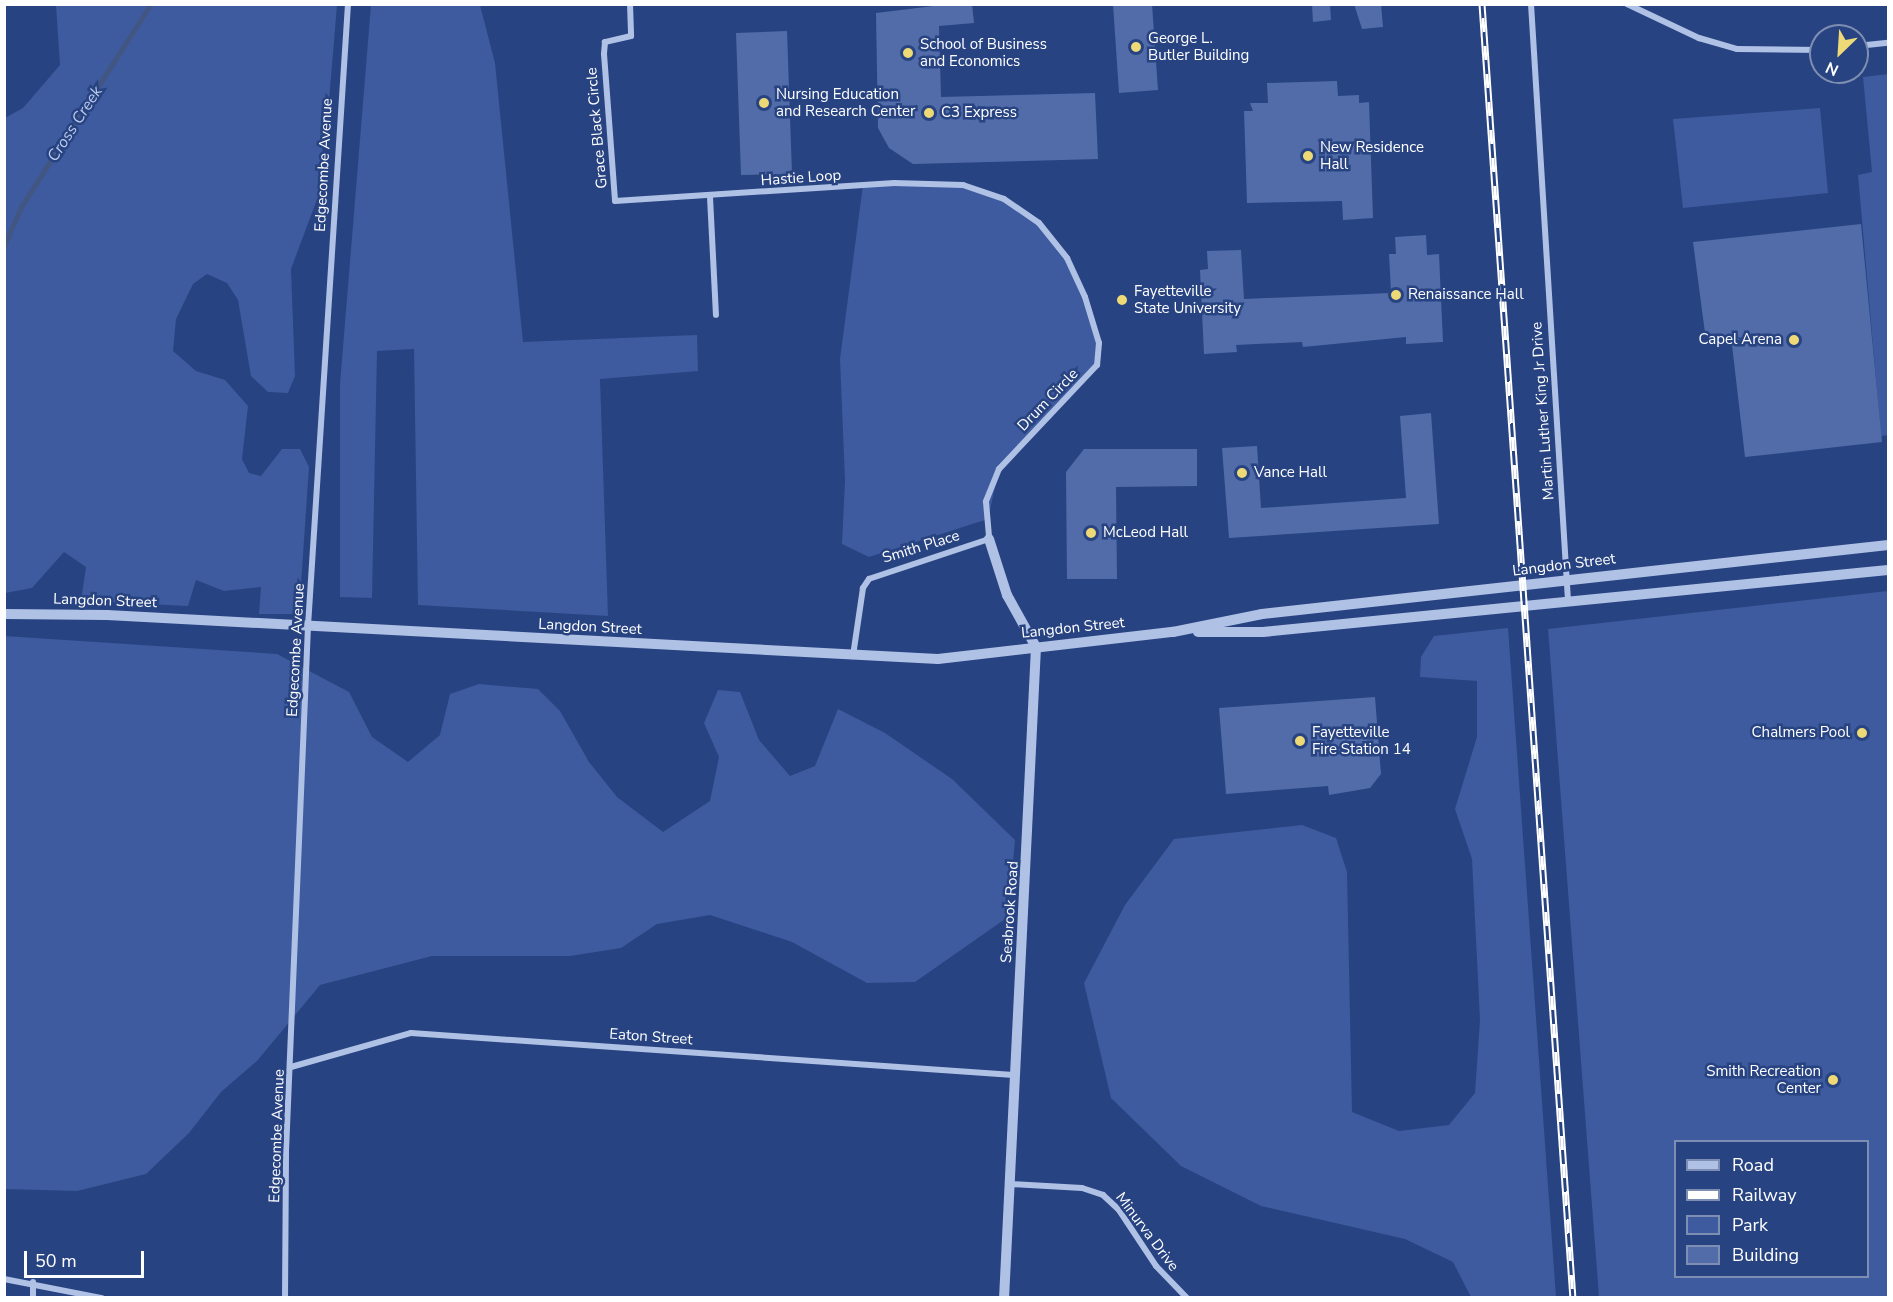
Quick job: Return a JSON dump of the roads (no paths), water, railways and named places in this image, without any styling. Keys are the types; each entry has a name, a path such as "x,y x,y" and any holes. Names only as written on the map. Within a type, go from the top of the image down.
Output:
{"street":[{"name":"Edgecombe Avenue","path":"285,1298 291,1067 309,626 348,4"},
{"name":"Grace Black Circle","path":"630,4 631,36 605,42 604,54 615,201 710,197"},
{"name":"Martin Luther King Jr Drive","path":"1531,4 1568,601"},
{"path":"1626,4 1699,38 1737,49 1809,50"},
{"path":"1869,45 1888,43"},
{"name":"Hastie Loop","path":"710,197 894,183"},
{"name":"Drum Circle","path":"894,183 963,185 1023,210 1067,258 1099,343 1097,365 999,470 986,502 989,539"},
{"path":"710,197 716,315"},
{"path":"989,539 1007,595 1036,647"},
{"name":"Smith Place","path":"853,656 863,588 870,579 889,569 989,539"},
{"name":"Langdon Street","path":"4,614 309,626 938,659 1173,632 1262,614 1888,545"},
{"name":"Langdon Street","path":"1173,632 1263,632 1888,570"},
{"name":"Seabrook Road","path":"1004,1298 1036,647"},
{"name":"Eaton Street","path":"291,1067 411,1033 1014,1075"},
{"name":"Minurva Drive","path":"1011,1184 1082,1188 1103,1195 1119,1210 1156,1266 1187,1298"},
{"path":"4,1279 33,1282 102,1298"},
{"path":"33,1282 33,1298"}],"waterway":[{"name":"Cross Creek","path":"4,246 21,207 151,4"}],"railway":[{"path":"1482,4 1573,1298"}],"place":[{"name":"George L. Butler Building","path":"1136,47"},
{"name":"School of Business and Economics","path":"908,53"},
{"name":"Nursing Education and Research Center","path":"764,103"},
{"name":"C3 Express","path":"929,113"},
{"name":"New Residence Hall","path":"1308,156"},
{"name":"Renaissance Hall","path":"1396,295"},
{"name":"Fayetteville State University","path":"1122,300"},
{"name":"Capel Arena","path":"1794,340"},
{"name":"Vance Hall","path":"1242,473"},
{"name":"McLeod Hall","path":"1091,533"},
{"name":"Chalmers Pool","path":"1862,733"},
{"name":"Fayetteville Fire Station 14","path":"1300,741"},
{"name":"Smith Recreation Center","path":"1833,1080"}]}
